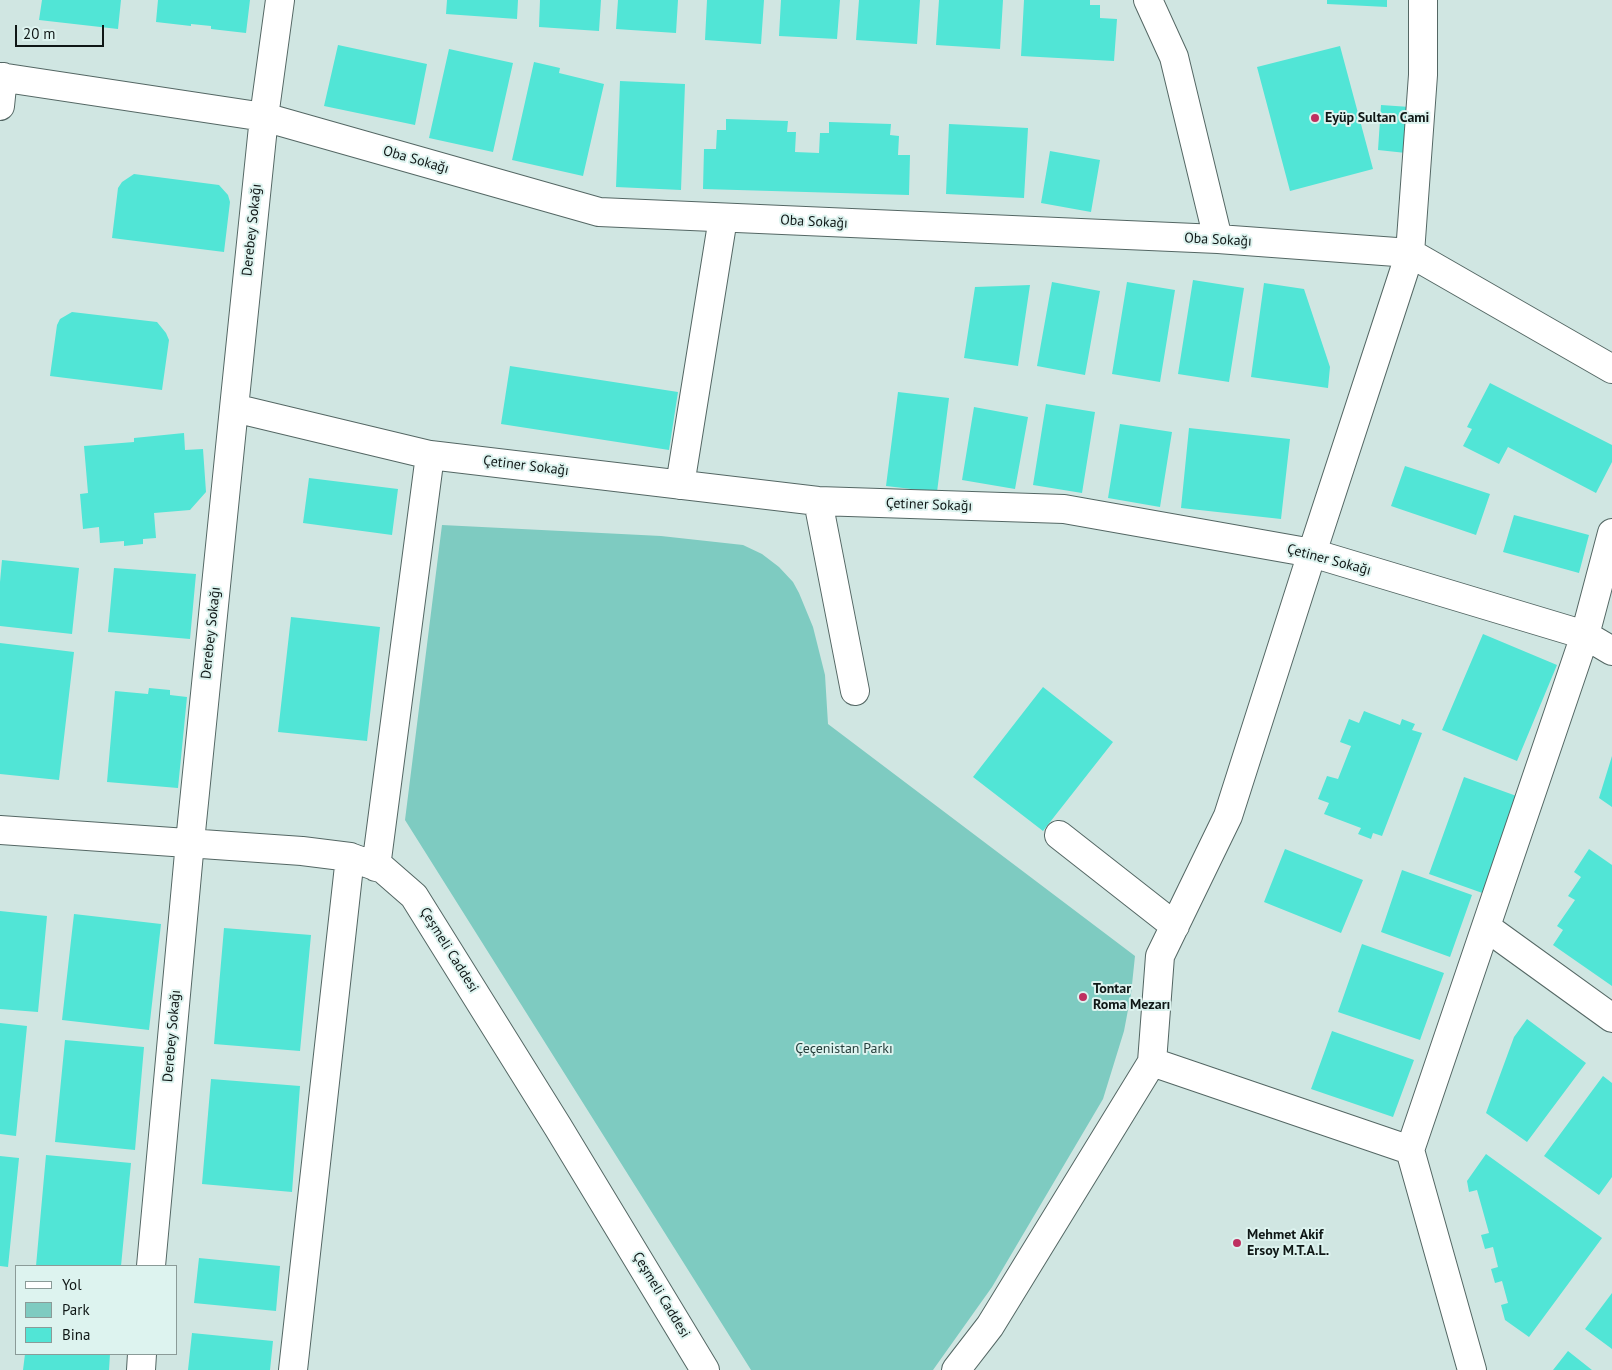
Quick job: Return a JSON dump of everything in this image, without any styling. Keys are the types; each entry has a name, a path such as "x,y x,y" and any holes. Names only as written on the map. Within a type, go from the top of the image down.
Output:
{"street":[{"name":"Derebey Sokağı","path":"150,1265 190,842 234,408 264,117 280,0"},
{"path":"1148,0 1174,57 1218,239"},
{"path":"956,1370 990,1326 1152,1062 1160,956 1228,816 1410,253 1422,75 1423,0"},
{"name":"Oba Sokağı","path":"2,77 264,117 599,212 1218,239 1410,253 1612,369"},
{"path":"0,106 2,77"},
{"path":"680,485 723,218"},
{"name":"Çetiner Sokağı","path":"234,408 430,455 818,501 1064,509 1312,553 1585,635 1612,651"},
{"path":"376,867 430,455"},
{"path":"818,501 855,691"},
{"path":"1472,1370 1410,1150 1585,635 1612,533"},
{"name":"Çeşmeli Caddesi","path":"0,830 302,851 350,857 382,869 414,896 558,1127 705,1370"},
{"path":"1059,835 1175,926"},
{"path":"293,1370 350,857"},
{"path":"1486,927 1612,1018"},
{"path":"1152,1062 1410,1150"},
{"path":"141,1370 142,1355"}],"green space":[{"name":"Çeçenistan Parkı","path":"442,525 661,536 743,545 762,554 779,567 793,582 813,627 825,675 828,724 1135,956 1131,994 1124,1031 1103,1099 992,1287 933,1370 751,1370 405,820"}],"building":[{"path":"42,0 121,0 118,29 39,20"},
{"path":"158,0 250,0 246,33 211,29 211,26 156,22"},
{"path":"447,0 518,0 517,19 446,14"},
{"path":"540,0 601,0 599,31 539,27"},
{"path":"618,0 678,0 676,33 616,29"},
{"path":"707,0 764,0 761,44 705,40"},
{"path":"781,0 840,0 837,39 779,36"},
{"path":"859,0 920,0 917,44 856,40"},
{"path":"939,0 1003,0 1000,49 936,45"},
{"path":"1024,0 1090,0 1090,5 1100,5 1100,18 1117,19 1114,61 1021,56"},
{"path":"1327,0 1387,0 1387,7 1327,4"},
{"path":"338,45 427,64 415,125 324,106"},
{"name":"Eyüp Sultan Cami","path":"1340,46 1373,169 1290,191 1257,67"},
{"path":"449,49 513,63 493,152 429,138"},
{"path":"534,62 560,68 559,73 604,84 583,176 512,160"},
{"path":"620,81 685,84 681,190 616,187"},
{"path":"1381,105 1410,107 1406,153 1378,150"},
{"path":"726,119 788,121 787,132 796,132 795,152 819,153 820,133 829,133 829,122 891,124 890,135 899,136 898,155 910,155 909,195 703,189 704,149 716,149 717,130 726,130"},
{"path":"949,124 1028,128 1024,198 946,194"},
{"path":"1050,151 1100,160 1091,212 1041,203"},
{"path":"134,174 219,185 228,195 230,202 224,252 112,238 118,188 122,182"},
{"path":"1193,280 1244,288 1229,382 1178,374"},
{"path":"1052,282 1100,291 1085,375 1037,366"},
{"path":"1127,282 1175,290 1160,382 1112,374"},
{"path":"1264,283 1304,289 1330,367 1328,388 1251,377"},
{"path":"1030,285 1018,366 964,358 975,287"},
{"path":"72,312 157,322 169,340 162,390 50,376 57,325 60,319"},
{"path":"510,366 678,392 669,450 501,424"},
{"path":"1490,383 1612,445 1612,462 1596,493 1508,447 1499,464 1463,446 1472,429 1467,427"},
{"path":"898,392 949,398 937,492 886,486"},
{"path":"1046,404 1095,412 1082,493 1033,485"},
{"path":"974,407 1028,417 1015,489 962,480"},
{"path":"1120,424 1172,432 1160,507 1108,498"},
{"path":"1189,428 1290,439 1281,519 1181,508"},
{"path":"184,433 185,450 203,449 206,492 190,510 154,513 156,538 143,539 143,544 124,546 124,541 100,543 99,527 83,529 80,494 88,493 84,446 134,442 134,438"},
{"path":"1405,466 1490,494 1476,535 1391,506"},
{"path":"309,478 398,489 392,535 303,523"},
{"path":"1514,515 1589,535 1579,573 1503,552"},
{"path":"2,560 79,568 72,634 0,626"},
{"path":"114,568 196,574 190,639 108,632"},
{"path":"291,617 380,627 367,741 278,732"},
{"path":"1483,634 1557,665 1517,761 1442,730"},
{"path":"0,643 74,652 59,780 0,774"},
{"path":"1043,687 1113,742 1043,831 973,777"},
{"path":"149,688 170,690 170,695 187,697 178,788 107,782 115,691 148,694"},
{"path":"1364,711 1400,725 1402,719 1415,724 1412,730 1422,733 1382,836 1373,833 1371,839 1358,834 1361,828 1324,814 1329,803 1318,799 1327,776 1338,779 1351,746 1340,742 1349,719 1359,723"},
{"path":"1612,756 1612,807 1599,798"},
{"path":"1464,777 1522,798 1488,895 1429,874"},
{"path":"1285,849 1363,880 1341,933 1264,902"},
{"path":"1589,849 1612,865 1612,986 1553,945 1563,930 1557,926 1575,900 1568,896 1581,877 1574,872"},
{"path":"1402,870 1472,895 1450,957 1381,932"},
{"path":"0,911 47,916 38,1012 0,1009"},
{"path":"74,914 161,924 149,1030 62,1020"},
{"path":"224,928 311,935 300,1051 214,1044"},
{"path":"1362,944 1444,973 1420,1040 1338,1012"},
{"path":"1527,1019 1586,1063 1527,1142 1486,1113 1514,1037"},
{"path":"0,1023 27,1026 16,1136 0,1134"},
{"path":"1332,1031 1414,1060 1393,1117 1311,1089"},
{"path":"65,1040 144,1047 135,1150 55,1142"},
{"path":"1603,1076 1612,1083 1612,1177 1599,1195 1544,1156"},
{"path":"211,1079 300,1086 292,1192 202,1184"},
{"path":"1486,1154 1602,1238 1529,1337 1505,1320 1501,1305 1508,1303 1502,1281 1495,1283 1491,1269 1498,1267 1493,1247 1485,1249 1481,1235 1489,1233 1477,1190 1469,1192 1467,1181"},
{"path":"46,1155 131,1163 121,1265 36,1265"},
{"path":"0,1156 19,1158 8,1267 0,1266"},
{"path":"199,1258 280,1266 276,1311 194,1303"},
{"path":"1612,1293 1612,1349 1585,1329"},
{"path":"192,1333 273,1341 270,1370 188,1370"},
{"path":"1568,1351 1592,1370 1553,1370"},
{"path":"25,1355 110,1355 109,1370 23,1370"}],"place":[{"name":"Eyüp Sultan Cami","path":"1315,118"},
{"name":"Tontar Roma Mezarı","path":"1083,997"},
{"name":"Mehmet Akif Ersoy M.T.A.L.","path":"1237,1243"}]}
